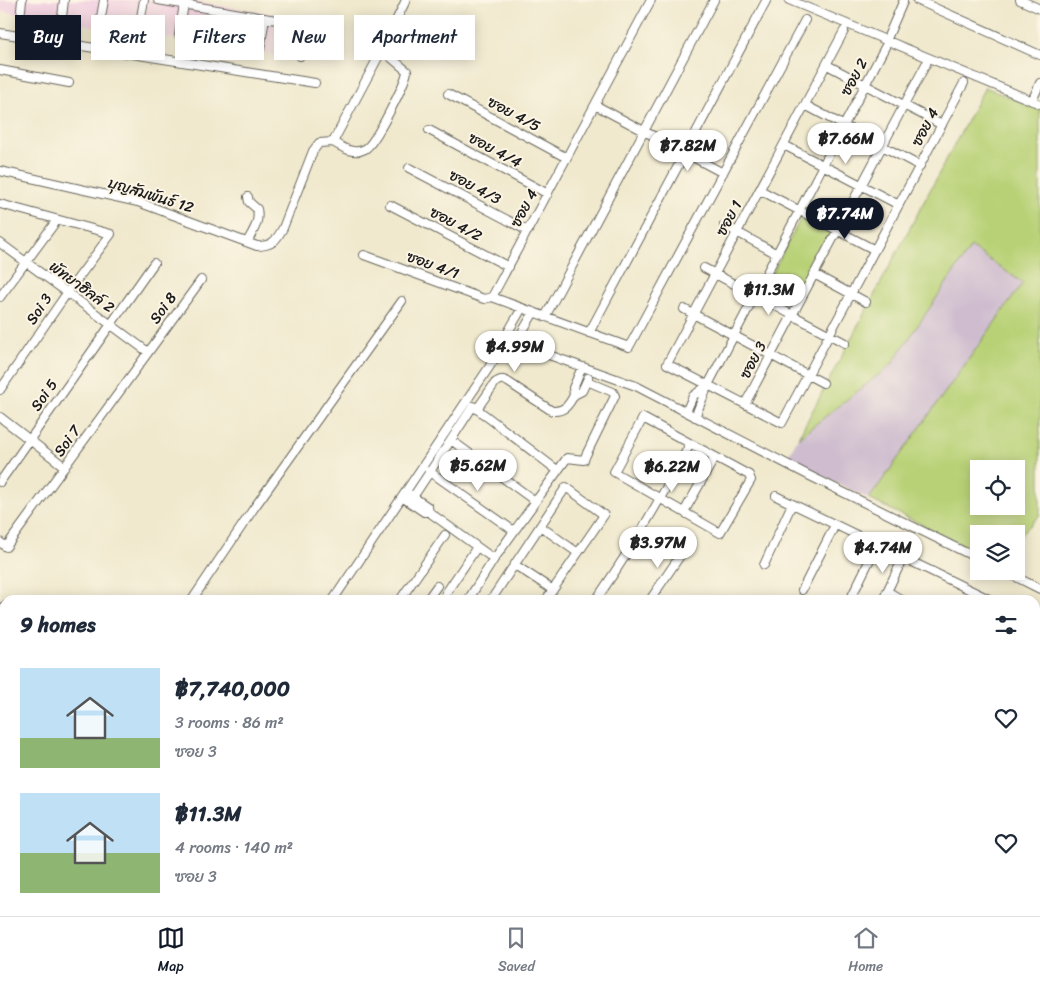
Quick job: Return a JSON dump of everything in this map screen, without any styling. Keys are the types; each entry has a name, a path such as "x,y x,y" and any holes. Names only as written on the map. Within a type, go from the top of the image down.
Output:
{"street":[{"path":"21,10 22,0"},
{"path":"62,15 64,0"},
{"path":"101,15 104,0"},
{"path":"141,15 144,0"},
{"path":"158,0 274,20"},
{"path":"399,15 406,0"},
{"name":"ซอย 4","path":"492,297 651,0"},
{"path":"545,317 714,0"},
{"path":"789,0 886,44 1040,104"},
{"path":"902,1 910,3 916,0 1040,55"},
{"path":"1020,0 1040,10"},
{"path":"590,333 766,1"},
{"name":"ซอย 2","path":"708,385 886,44 902,1"},
{"path":"182,15 184,4"},
{"path":"224,15 225,11"},
{"path":"264,24 265,18"},
{"name":"ซอย 1","path":"629,347 805,20"},
{"name":"ซอย 1","path":"708,385 667,364 844,31"},
{"path":"0,33 315,83"},
{"path":"377,60 333,142 351,150 359,151 367,148 376,136 397,98 405,80 406,71 393,60"},
{"name":"ซอย 3","path":"745,404 926,64"},
{"path":"826,65 942,125"},
{"path":"0,70 69,83"},
{"name":"ซอย 4","path":"745,404 782,423 964,83"},
{"path":"1032,101 1040,84"},
{"name":"ซอย 4/5","path":"448,94 567,158"},
{"path":"595,105 723,173"},
{"path":"805,105 920,166"},
{"name":"ซอย 4/4","path":"429,130 548,194"},
{"name":"บุญสัมพันธ์ 12","path":"0,171 138,202 257,246 268,246 277,239 283,228 316,146 322,142 333,142"},
{"path":"784,145 899,206"},
{"name":"ซอย 4/3","path":"409,168 528,231"},
{"path":"760,190 875,250"},
{"path":"247,242 256,226 258,216 257,209 249,202 248,197"},
{"path":"0,204 57,220 0,297"},
{"name":"ซอย 4/2","path":"390,205 509,266"},
{"name":"Soi 3","path":"0,390 67,293 111,234 57,220"},
{"path":"724,225 777,254"},
{"name":"พัทยาฮิลล์ 2","path":"0,243 148,352"},
{"name":"ซอย 4/1","path":"364,255 484,299 492,297 629,347"},
{"name":"Soi 5","path":"0,482 154,262"},
{"path":"704,268 845,343"},
{"path":"814,274 866,302"},
{"name":"Soi 8","path":"148,352 201,280"},
{"path":"195,595 254,508 402,301"},
{"path":"522,308 504,339 636,386 808,475 970,555"},
{"path":"684,309 823,383"},
{"path":"335,595 500,351 515,344 534,312"},
{"name":"Soi 7","path":"3,544 65,467 148,352"},
{"path":"477,409 495,382 499,380 508,382 552,412 558,412 566,408 574,395 574,388 582,367"},
{"path":"574,395 582,391 591,370"},
{"path":"471,595 494,559 567,458 584,460 615,396 613,392 586,381"},
{"path":"708,385 745,404"},
{"path":"686,412 693,396 708,385"},
{"path":"695,417 708,385"},
{"path":"413,497 473,406 557,470"},
{"path":"0,417 65,467"},
{"path":"643,418 690,444 749,475 751,480 720,533 614,472 643,418"},
{"path":"451,440 536,501"},
{"path":"599,595 661,499 690,444"},
{"path":"684,512 715,457"},
{"path":"429,471 514,532"},
{"path":"494,595 566,487 604,515 549,595"},
{"path":"404,494 413,497 428,507 429,512"},
{"path":"404,494 424,512 429,512 494,559"},
{"path":"776,496 981,595"},
{"path":"764,566 792,504"},
{"path":"802,590 835,525"},
{"path":"540,526 578,553"},
{"path":"403,595 444,535"},
{"path":"852,595 877,545"},
{"path":"445,595 477,547"},
{"path":"653,595 684,550"},
{"path":"885,595 903,558"},
{"path":"515,564 552,590"},
{"path":"1022,580 1040,589"},
{"path":"431,595 437,586"},
{"path":"887,591 894,595"}],"shaded area":[{"path":"0,0 185,0 278,15 274,15 274,55 264,53 264,15 175,15 175,39 165,38 165,15 91,15 91,26 81,24 81,15 25,15 0,11"},
{"path":"305,60 331,60 330,64"},
{"path":"970,247 1023,283 869,499 787,458 798,438 891,365"}],"green space":[{"path":"985,87 1040,110 1040,515 1025,531 1025,525 970,525 970,549 869,499 1023,283 971,247 891,365 798,438"},
{"path":"802,216 834,233 802,292 771,275"}]}
